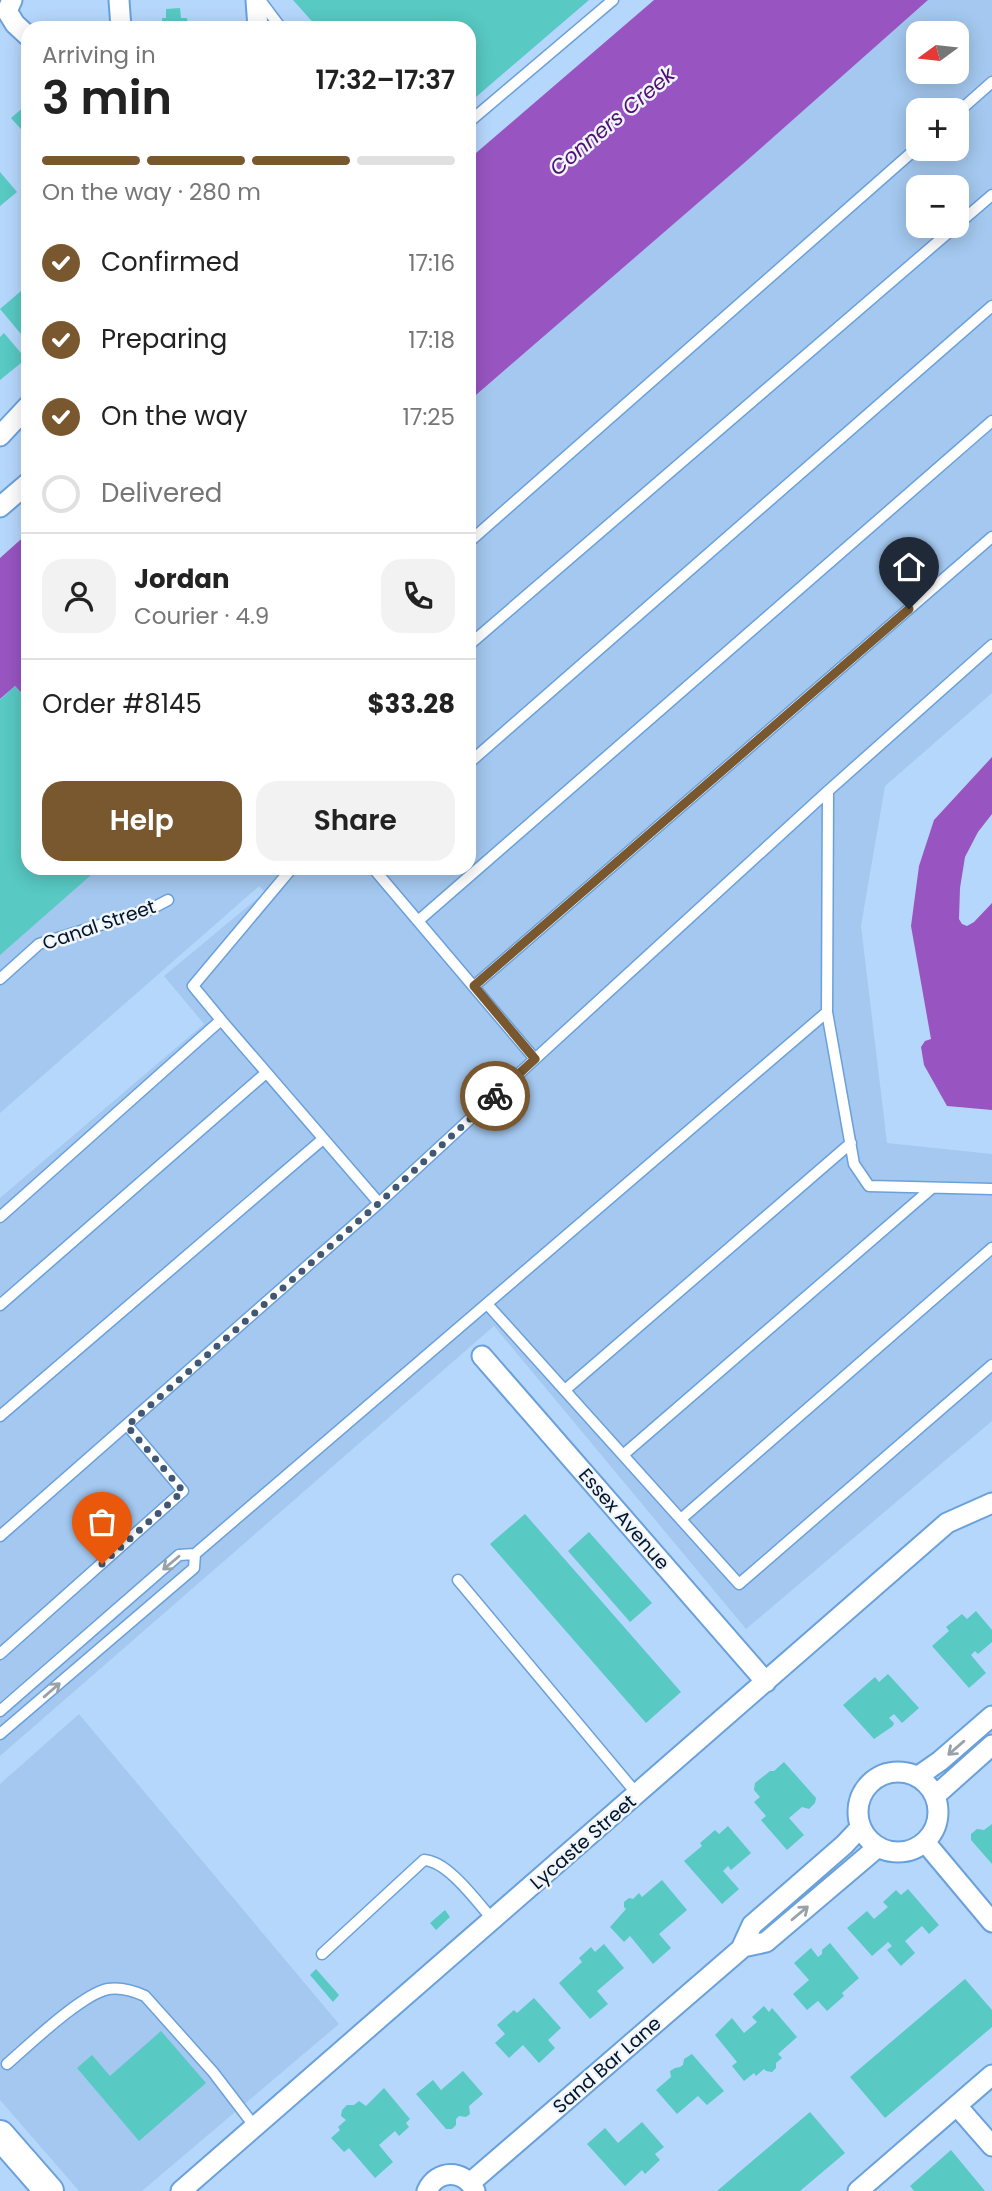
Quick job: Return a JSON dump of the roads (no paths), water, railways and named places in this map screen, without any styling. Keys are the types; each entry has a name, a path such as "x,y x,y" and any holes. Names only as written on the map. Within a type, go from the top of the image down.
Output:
{"street":[{"path":"12,0 7,11 21,30"},
{"path":"119,0 120,21"},
{"path":"258,0 258,21"},
{"path":"0,436 21,414"},
{"path":"0,507 21,489"},
{"name":"Essex Avenue","path":"482,1356 766,1682"},
{"name":"Lycaste Street","path":"181,2191 947,1523 992,1503"},
{"path":"917,1777 992,1716"},
{"path":"934,1796 992,1745"},
{"path":"892,1772 904,1772 926,1784 934,1796 938,1814 934,1829 925,1842 913,1849 894,1852 878,1847 868,1839 861,1827 858,1808 862,1794 875,1779 892,1772"},
{"name":"Sand Bar Lane","path":"427,2191 432,2182 444,2175 458,2175 473,2187 743,1947 752,1925 861,1827"},
{"path":"925,1842 992,1922"},
{"name":"Sand Bar Lane","path":"743,1947 766,1941 878,1847"},
{"path":"858,2191 992,2075"},
{"path":"957,2106 992,2146"},
{"path":"0,2135 49,2191"}],"lane":[{"path":"258,0 275,21"},
{"path":"476,116 613,0"},
{"path":"969,102 992,82"},
{"path":"476,536 906,157"},
{"path":"969,215 992,195"},
{"path":"476,639 942,238"},
{"path":"476,757 992,306"},
{"path":"476,870 992,421"},
{"path":"474,986 992,537"},
{"path":"0,1536 379,1203 828,791 992,645"},
{"path":"828,791 827,1012 854,1164 869,1186 992,1189"},
{"path":"286,875 193,986 379,1203"},
{"path":"379,875 535,1059"},
{"path":"418,921 471,875"},
{"name":"Canal Street","path":"0,979 39,944 151,909 168,900"},
{"path":"0,1712 179,1555 195,1555 827,1012"},
{"path":"0,1217 221,1020"},
{"path":"0,1305 266,1073"},
{"path":"0,1416 323,1139"},
{"path":"565,1390 851,1143"},
{"path":"623,1455 932,1188"},
{"path":"681,1519 992,1248"},
{"path":"487,1304 740,1584 992,1366"},
{"path":"0,1654 183,1491 127,1426"},
{"path":"0,1734 194,1568 195,1555"},
{"path":"458,1580 637,1795"},
{"path":"322,1954 424,1860 433,1861 452,1875 493,1920"},
{"path":"7,2064 86,1998 108,1989 131,1990 145,1996 213,2072 256,2126"}],"water":[{"name":"Conners Creek","path":"654,0 928,0 476,395 476,153"},
{"path":"21,539 21,692 15,686 0,699 0,558"},
{"path":"992,757 992,814 978,832 965,857 959,919 967,926 992,903 992,1110 947,1106 924,1065 921,1047 925,1041 931,1039 911,926 919,866 934,820"}]}
